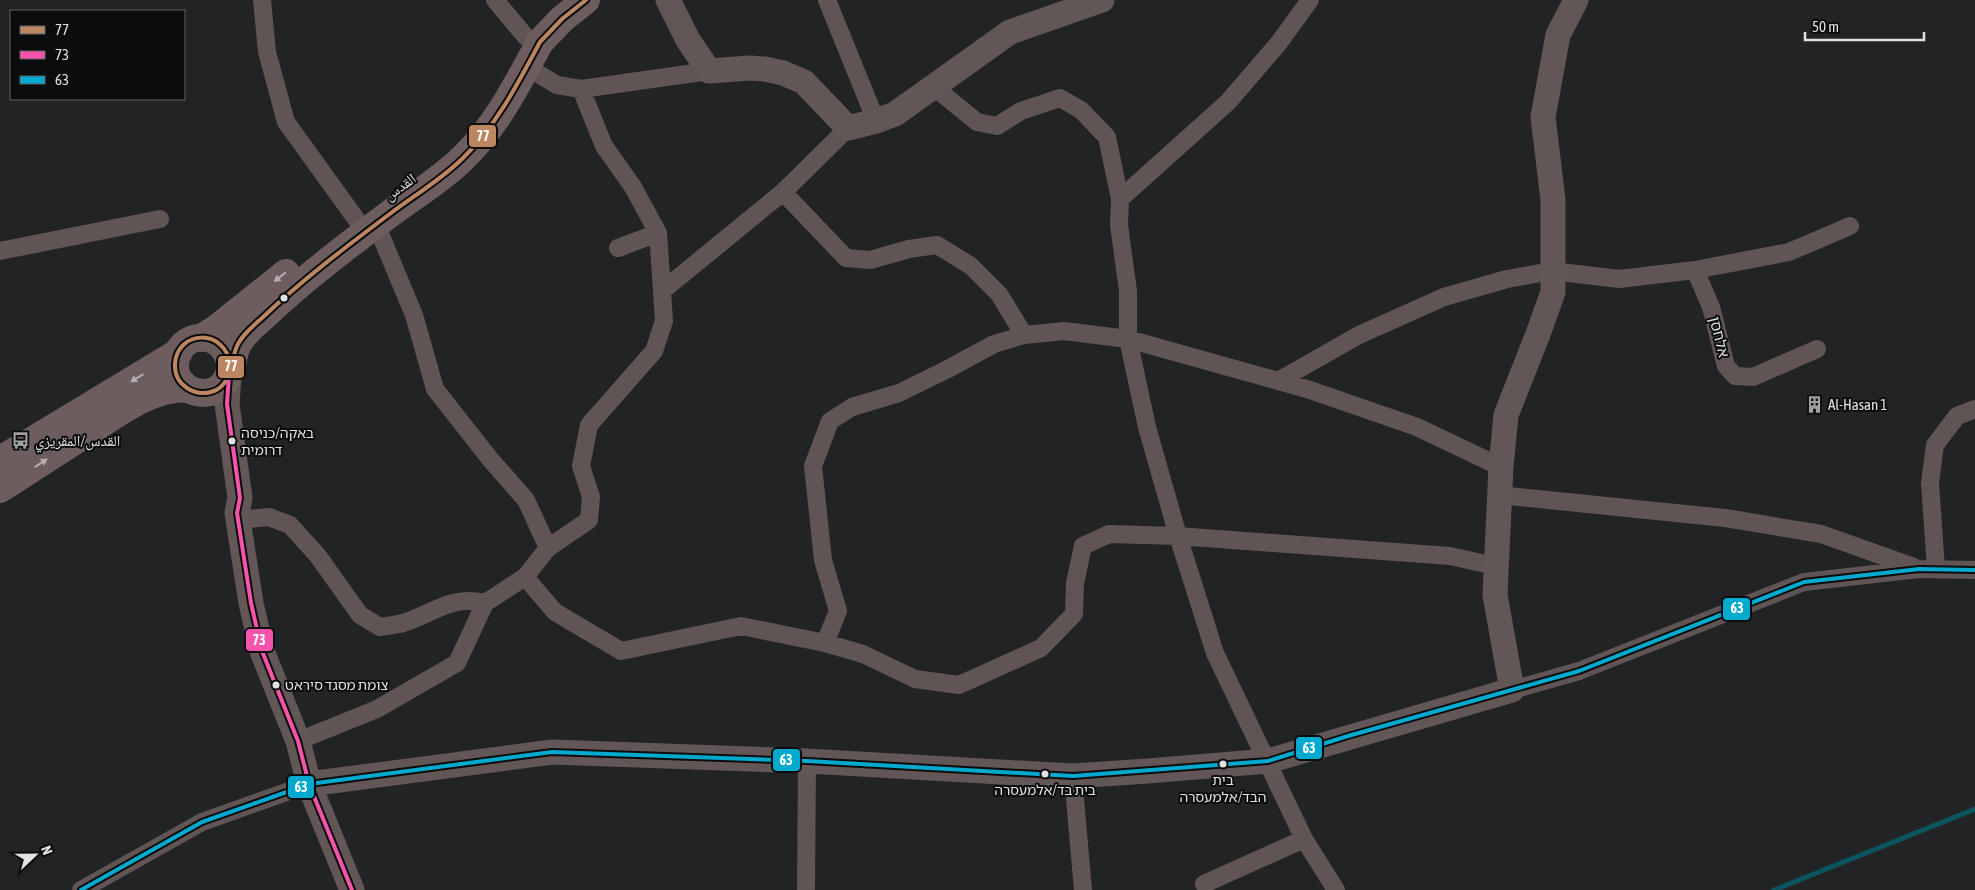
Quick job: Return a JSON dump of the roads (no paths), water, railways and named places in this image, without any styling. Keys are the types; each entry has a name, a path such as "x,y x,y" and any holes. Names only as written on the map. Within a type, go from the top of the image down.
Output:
{"main road":[{"name":"القدس","path":"230,371 238,345 260,319 450,147 484,108 526,37 540,18 560,0"},
{"name":"القدس","path":"0,460 216,329 319,246 366,222 446,174 463,159 494,122 548,32 586,0"},
{"path":"0,489 129,407 159,392 175,388 193,391 207,393 216,390 224,384 230,371 229,357 220,343 213,339 190,345 175,363 175,372 178,379 193,391"}],"street":[{"path":"262,0 267,52 286,122 366,222 414,316 435,389 490,459 526,500 548,548"},
{"path":"495,0 526,37"},
{"path":"668,0 688,40 709,71"},
{"path":"827,0 876,121"},
{"path":"662,290 783,192 848,128 895,114 1010,32 1102,0"},
{"path":"1120,200 1228,102 1278,44 1310,0"},
{"path":"1512,690 1495,595 1501,467 1506,414 1553,292 1553,200 1543,117 1558,35 1576,0"},
{"path":"527,67 557,85 581,89 709,71 765,68 804,82 848,128"},
{"path":"934,87 977,122 996,126 1021,111 1060,98 1080,110 1107,136 1120,200 1119,225 1128,291 1128,340 1147,427 1178,536 1215,653 1304,839 1336,890"},
{"path":"298,741 377,709 457,663 485,604 525,577 548,548 589,520 591,497 581,466 589,425 654,351 664,321 658,233 633,187 604,146 581,89"},
{"path":"783,192 846,258 870,260 909,249 937,245 971,266 999,294 1024,335"},
{"path":"0,251 160,220"},
{"path":"1278,381 1359,335 1444,297 1507,279 1552,271 1619,279 1695,270 1789,252 1850,226"},
{"path":"618,248 658,233"},
{"name":"אלחסן","path":"1695,270 1712,307 1726,366 1735,376 1753,377 1817,349"},
{"path":"825,643 838,611 823,560 814,466 830,421 852,407 898,393 994,344 1024,335 1064,331 1128,340 1278,381 1417,427 1501,467"},
{"path":"230,371 227,404 240,498 238,516 251,603 262,651 298,741 309,784 352,890"},
{"path":"193,391 208,403 212,411 228,501 238,516"},
{"path":"1928,569 1930,483 1935,445 1957,416 1975,409"},
{"path":"1499,494 1725,518 1822,534 1928,569"},
{"path":"238,516 270,517 290,525 318,556 360,615 380,627 403,623 442,606 470,600 485,604"},
{"path":"525,577 555,612 621,651 741,626 825,643 863,654 915,679 959,684 1041,648 1074,614 1075,583 1083,546 1109,534 1178,536 1450,556 1495,566"},
{"path":"82,890 202,822 309,784 552,752 807,761 1073,776 1268,761 1579,671 1804,582 1928,569 1975,570"},
{"path":"806,890 807,761"},
{"path":"1073,776 1083,890"},
{"path":"1204,884 1304,839"}],"waterway":[{"path":"1774,890 1975,809"}],"place":[{"name":"Al-Hasan 1","path":"1814,405"},
{"name":"القدس/المقريزي","path":"21,441"},
{"name":"באקה/כניסה דרומית","path":"232,441"},
{"name":"צומת מסגד סיראט","path":"276,685"},
{"name":"בית הבד/אלמעסרה","path":"1223,764"},
{"name":"בית בד/אלמעסרה","path":"1045,774"}]}
